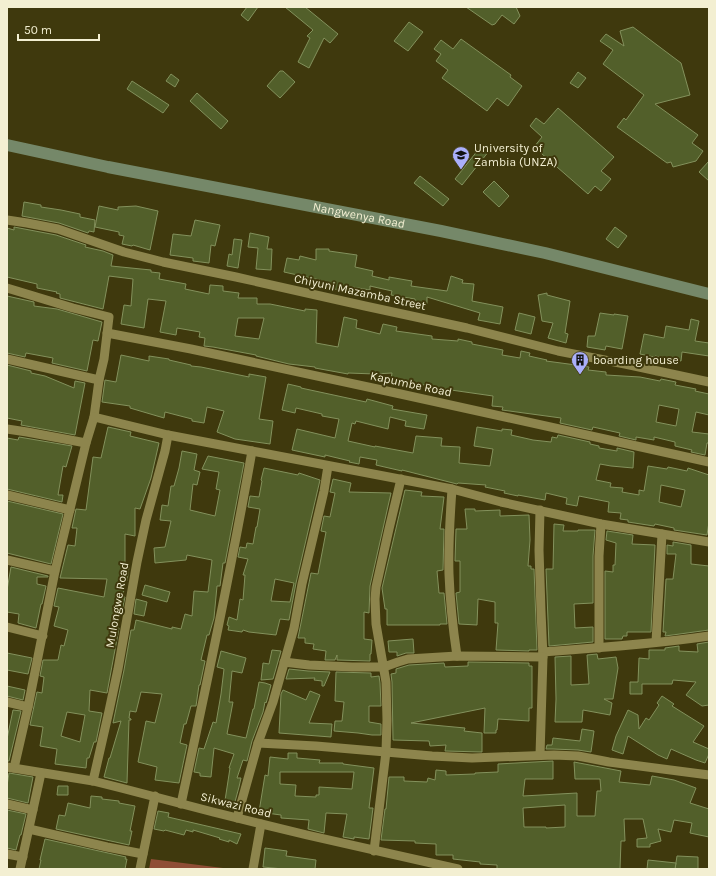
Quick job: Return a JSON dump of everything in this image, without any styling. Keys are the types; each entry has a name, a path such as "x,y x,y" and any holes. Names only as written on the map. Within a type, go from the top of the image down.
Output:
{"main road":[{"name":"Nangwenya Road","path":"7,145 108,167 441,231 545,253 709,294"}],"street":[{"name":"Chiyuni Mazamba Street","path":"7,220 58,230 124,252 163,262 467,328 558,351 709,382"},
{"path":"7,288 109,317 104,359 99,380 94,417 86,443 54,571 43,636 28,707 11,767"},
{"name":"Kapumbe Road","path":"107,333 191,349 709,462"},
{"path":"7,359 99,380"},
{"path":"94,417 252,452 452,489 501,502 601,524 709,542"},
{"path":"7,429 86,443"},
{"name":"Mulongwe Road","path":"93,781 111,704 144,527 165,452 168,434"},
{"path":"182,804 230,573 252,452"},
{"path":"237,818 258,743 273,702 294,628 302,584 324,491 328,466"},
{"path":"374,851 386,752 386,693 384,667 376,624 375,599 376,587 388,529 400,479"},
{"path":"452,489 449,575 452,621 457,656"},
{"path":"7,495 70,510"},
{"path":"540,510 539,557 543,654 540,755"},
{"path":"599,648 599,556 601,524"},
{"path":"656,642 662,534"},
{"path":"7,560 54,571"},
{"path":"7,627 43,636"},
{"path":"284,662 309,665 384,667 408,659 543,654 709,636"},
{"path":"7,702 28,707"},
{"path":"258,743 472,758 540,755 578,756 610,762 709,775"},
{"name":"Sikwazi Road","path":"11,767 93,781 306,836 443,867 458,869"},
{"path":"20,869 41,773"},
{"path":"140,869 155,796"},
{"path":"7,804 33,810"},
{"path":"253,869 261,824"},
{"path":"29,829 143,854"},
{"path":"7,854 23,857"}],"shaded area":[{"path":"151,859 231,869 149,869"}],"building":[{"path":"247,7 258,7 248,21 241,15"},
{"path":"285,7 305,7 338,34 330,43 324,38 309,68 298,62 310,38 307,36 313,30"},
{"path":"466,7 516,7 520,16 514,24 502,15 495,24 492,25"},
{"path":"409,22 423,32 408,51 394,41"},
{"path":"633,27 681,63 690,95 655,104 698,135 692,143 703,151 696,161 673,167 671,162 667,163 617,127 624,118 626,120 644,95 603,64 613,50 600,41 606,34 624,46 620,31"},
{"path":"461,39 511,75 510,77 522,86 508,106 497,98 487,111 442,78 448,70 436,61 441,54 434,49 441,40 453,49"},
{"path":"280,71 283,71 295,82 280,98 267,86"},
{"path":"578,72 586,78 578,88 570,83"},
{"path":"171,74 179,80 175,87 166,81"},
{"path":"132,81 169,105 163,113 127,89"},
{"path":"197,93 228,121 221,129 190,101"},
{"path":"558,108 614,157 601,171 611,179 601,191 595,186 588,194 534,147 542,137 530,126 536,118 544,124"},
{"path":"482,145 489,151 462,185 455,179"},
{"path":"709,161 709,181 699,172"},
{"path":"420,176 449,199 443,206 414,183"},
{"path":"494,181 509,196 499,207 483,192"},
{"path":"24,202 41,205 41,207 80,214 80,217 95,220 94,232 89,231 88,233 59,223 22,216"},
{"path":"99,206 118,210 118,207 136,206 158,211 150,250 133,245 122,244 124,236 119,235 119,232 95,227"},
{"path":"195,220 220,225 215,246 211,245 209,263 193,261 193,258 170,255 173,234 191,236"},
{"path":"14,227 56,235 86,245 85,247 113,255 111,266 151,270 151,272 160,273 159,279 186,284 185,289 209,294 210,285 223,286 223,291 239,293 238,298 257,298 257,304 270,304 305,311 305,309 317,310 316,343 338,347 344,317 357,320 356,328 380,334 383,324 397,327 396,331 432,336 432,339 458,341 458,339 472,342 472,344 503,350 502,355 520,358 521,351 530,353 529,356 547,360 546,361 589,367 588,370 606,372 606,375 640,377 660,381 661,379 676,382 675,385 696,389 695,391 709,394 709,415 696,412 692,432 709,434 709,443 707,443 705,455 675,446 675,442 654,437 654,440 636,437 636,440 619,436 620,433 593,427 592,430 560,423 561,418 502,410 503,407 492,406 493,396 430,387 391,379 392,373 348,374 315,367 289,364 256,355 204,346 205,338 199,337 200,332 177,328 176,335 160,332 166,301 148,299 144,328 121,324 124,305 131,306 133,279 109,276 103,309 60,298 60,294 56,293 57,292 37,288 37,284 7,277 7,228 14,230","holes":["238,318 264,318 259,339 235,336","659,405 679,409 676,426 656,422"]},
{"path":"615,227 627,236 618,248 606,239"},
{"path":"250,233 269,237 267,249 272,249 271,270 256,269 258,248 248,247"},
{"path":"234,239 242,240 238,268 227,266 229,254 232,255"},
{"path":"316,249 329,249 329,251 357,255 355,267 373,271 372,276 389,280 389,277 412,281 411,286 447,291 451,276 463,280 462,283 474,284 472,301 503,307 500,324 478,320 480,313 427,297 427,304 415,302 415,299 391,295 392,291 370,286 370,290 352,287 352,291 334,289 319,286 320,280 284,272 287,258 299,260 300,256 316,260"},
{"path":"547,293 547,295 570,301 565,333 568,334 566,343 548,338 553,323 542,321 538,295"},
{"path":"7,296 34,302 34,306 57,309 102,322 98,341 93,340 87,371 52,363 53,358 26,353 25,357 7,353"},
{"path":"519,313 535,317 531,334 515,330"},
{"path":"600,313 628,316 622,349 606,346 605,350 587,347 588,336 595,336"},
{"path":"691,319 699,321 695,341 709,343 709,356 682,352 681,361 640,354 644,334 664,338 666,326 689,330"},
{"path":"121,355 149,361 149,356 169,359 191,366 249,377 249,374 266,377 259,419 273,421 270,444 235,439 217,432 224,411 207,407 204,423 192,421 192,419 165,412 164,418 130,408 130,406 102,402 105,380 116,382"},
{"path":"7,365 31,371 31,373 45,376 74,388 75,381 85,383 75,435 21,425 22,421 7,418"},
{"path":"288,384 366,402 367,399 393,406 392,409 427,415 424,429 405,426 406,421 390,417 388,429 356,421 355,424 352,423 348,441 413,453 416,436 442,438 441,446 460,447 459,463 490,466 493,449 474,446 477,427 502,431 502,429 512,430 511,435 551,442 552,437 557,438 558,435 590,442 590,444 599,446 599,448 617,451 617,448 634,452 633,468 600,464 596,480 611,483 610,487 623,488 622,492 639,495 639,490 644,491 648,466 667,469 668,467 687,471 688,468 709,475 709,522 707,535 674,530 674,528 655,524 654,526 628,522 628,520 620,519 621,513 608,512 609,502 579,496 577,506 566,504 567,498 546,493 545,500 518,496 504,493 505,491 485,487 486,485 457,484 376,465 377,460 360,457 359,464 325,455 325,457 292,450 297,429 335,438 339,419 322,416 322,414 296,408 295,413 282,410","holes":["661,485 685,490 681,507 659,502"]},
{"path":"108,427 131,432 130,436 159,443 151,478 140,509 135,508 135,536 125,534 125,566 129,567 123,596 125,597 122,611 118,610 116,628 119,628 107,693 90,690 89,711 102,713 96,742 94,742 89,758 87,758 86,768 55,764 57,749 40,746 43,727 30,725 37,692 42,693 44,677 40,676 43,660 58,660 61,645 64,646 68,630 54,626 59,607 54,606 58,588 104,597 107,579 60,578 68,545 75,546 77,528 72,528 76,509 86,510 93,457 101,458","holes":["67,712 85,715 80,742 61,736"]},
{"path":"19,437 72,446 66,467 63,466 58,495 63,495 62,502 7,489 7,438 18,440"},
{"path":"182,451 197,454 194,470 200,472 197,485 193,484 190,510 215,516 220,490 216,489 219,472 202,469 208,456 244,463 225,563 223,563 220,586 217,586 214,618 209,635 207,635 201,660 205,661 196,706 191,706 186,724 184,724 180,743 187,745 179,783 155,780 157,767 138,762 146,721 155,723 162,694 141,692 136,712 130,711 129,718 131,720 129,720 127,783 104,777 121,721 113,723 131,630 134,630 136,620 172,629 172,627 181,629 185,614 192,616 194,591 208,592 212,560 187,555 186,560 155,563 154,548 165,547 171,521 160,520 162,505 168,506 171,486 174,486"},
{"path":"264,468 298,475 299,473 320,480 289,620 280,619 276,635 243,630 242,632 228,630 229,626 227,625 229,617 237,620 240,599 243,600 245,575 243,575 248,559 238,557 240,547 246,548 247,543 253,544 260,509 248,507 250,496 259,497","holes":["275,579 294,583 290,602 271,601"]},
{"path":"333,479 351,483 349,492 391,493 370,586 369,613 364,612 364,639 372,640 370,661 337,660 337,655 335,660 325,660 326,651 313,649 314,644 305,643 305,638 298,638 311,573 318,574 326,532 321,531 324,516 330,517 335,493 330,492"},
{"path":"405,490 422,492 421,496 444,497 440,529 444,529 443,570 437,571 439,593 444,593 447,624 387,625 387,609 385,609 382,588"},
{"path":"7,501 63,514 51,564 7,553"},
{"path":"465,509 475,509 475,511 500,510 500,516 529,515 530,540 528,566 531,566 531,569 534,569 537,650 496,650 498,623 495,623 495,602 478,599 477,625 459,624 456,593 460,592 460,561 455,561 456,529 467,529"},
{"path":"554,524 564,525 563,531 595,530 593,556 593,603 574,604 575,628 593,627 593,642 549,646 546,569 553,569"},
{"path":"607,531 633,535 632,544 655,545 651,632 627,632 627,636 623,636 622,639 605,639 605,571 613,572 613,565 615,565 616,543 606,540"},
{"path":"673,542 691,545 691,564 709,566 709,630 665,636 666,632 663,632 666,579 673,579 676,554 667,554 667,545 673,546"},
{"path":"11,567 48,576 37,577 37,584 46,586 36,628 18,623 19,614 7,612 7,590"},
{"path":"145,585 170,592 167,602 142,595"},
{"path":"136,599 147,602 144,616 134,614"},
{"path":"413,639 414,653 406,653 397,656 397,652 389,652 388,641"},
{"path":"709,642 709,705 702,706 686,695 696,682 673,680 672,684 642,684 642,694 630,694 630,682 638,682 639,658 649,659 649,650 665,650 665,648 679,646 679,651 698,652 697,644"},
{"path":"272,650 281,651 273,679 261,680 263,663 269,664"},
{"path":"221,651 246,658 242,673 232,671 229,702 233,702 227,734 246,738 254,709 259,682 271,685 252,741 247,761 243,760 237,778 241,778 233,809 224,807 229,768 234,754 214,748 211,777 200,776 200,773 194,772 199,748 204,749 213,722 216,723 224,669 217,667"},
{"path":"7,653 32,658 28,674 7,670"},
{"path":"597,654 598,659 616,657 618,668 613,699 604,699 612,703 610,715 583,710 582,722 555,722 555,657 571,656 571,685 589,684 587,655"},
{"path":"468,662 529,663 529,666 532,666 532,708 529,708 529,721 498,719 496,733 484,733 485,708 411,723 465,728 464,731 482,733 482,752 445,751 446,745 430,746 429,741 393,740 391,674 396,673 396,669 409,665 444,663 445,667 468,666"},
{"path":"289,669 330,672 324,686 322,686 322,681 314,680 315,678 286,679"},
{"path":"336,672 371,673 371,677 379,676 381,706 369,706 369,722 381,724 381,735 334,731 335,721 342,721 344,702 335,701"},
{"path":"7,686 25,690 23,700 7,696"},
{"path":"283,690 306,700 310,691 320,695 309,723 332,724 331,737 279,733 281,694"},
{"path":"662,696 674,704 672,706 704,726 693,742 709,749 709,754 705,763 671,749 667,759 628,736 623,754 612,750 616,736 628,710 638,715 639,729 646,718 649,720 659,705 657,703"},
{"path":"13,710 21,711 9,761 7,761 7,739"},
{"path":"582,729 594,731 591,752 546,749 547,745 552,745 553,738 580,741"},
{"path":"288,753 297,753 297,758 320,760 319,763 343,763 374,768 369,808 373,808 369,839 343,837 347,814 326,813 324,833 308,829 309,820 281,818 281,815 259,812 265,775 268,776 270,757 288,759","holes":["280,772 354,772 352,789 319,787 319,795 316,795 316,797 295,796 296,785 280,784"]},
{"path":"553,761 553,779 525,779 523,796 577,793 577,816 595,816 597,791 601,791 600,779 575,779 574,762 621,771 619,782 650,785 652,776 674,780 696,788 690,803 709,809 709,837 690,833 692,823 674,820 671,832 658,829 661,841 650,844 650,847 637,847 637,839 647,838 643,819 624,819 625,841 621,841 620,869 497,869 497,865 480,864 480,862 453,859 453,855 436,855 436,844 415,843 415,841 381,840 389,777 404,777 404,781 427,782 428,778 435,780 436,770 446,771 446,775 498,772 498,764","holes":["565,805 565,827 524,827 523,808"]},
{"path":"9,773 33,777 28,803 7,798"},
{"path":"58,786 68,786 68,795 57,795"},
{"path":"91,796 102,797 102,799 119,801 119,803 135,806 129,845 56,829 59,815 65,816 68,803 90,808"},
{"path":"7,810 26,814 16,850 7,848"},
{"path":"158,811 169,813 168,817 241,834 237,844 229,840 229,842 193,830 193,832 186,830 184,835 154,829"},
{"path":"45,839 126,857 125,869 39,869"},
{"path":"265,848 287,851 286,856 316,860 315,869 283,869 263,867"},
{"path":"677,856 698,857 698,869 675,869"},
{"path":"648,860 676,863 675,869 647,869"}],"place":[{"name":"University of Zambia (UNZA)","path":"461,170"},
{"name":"boarding house","path":"580,375"}]}
